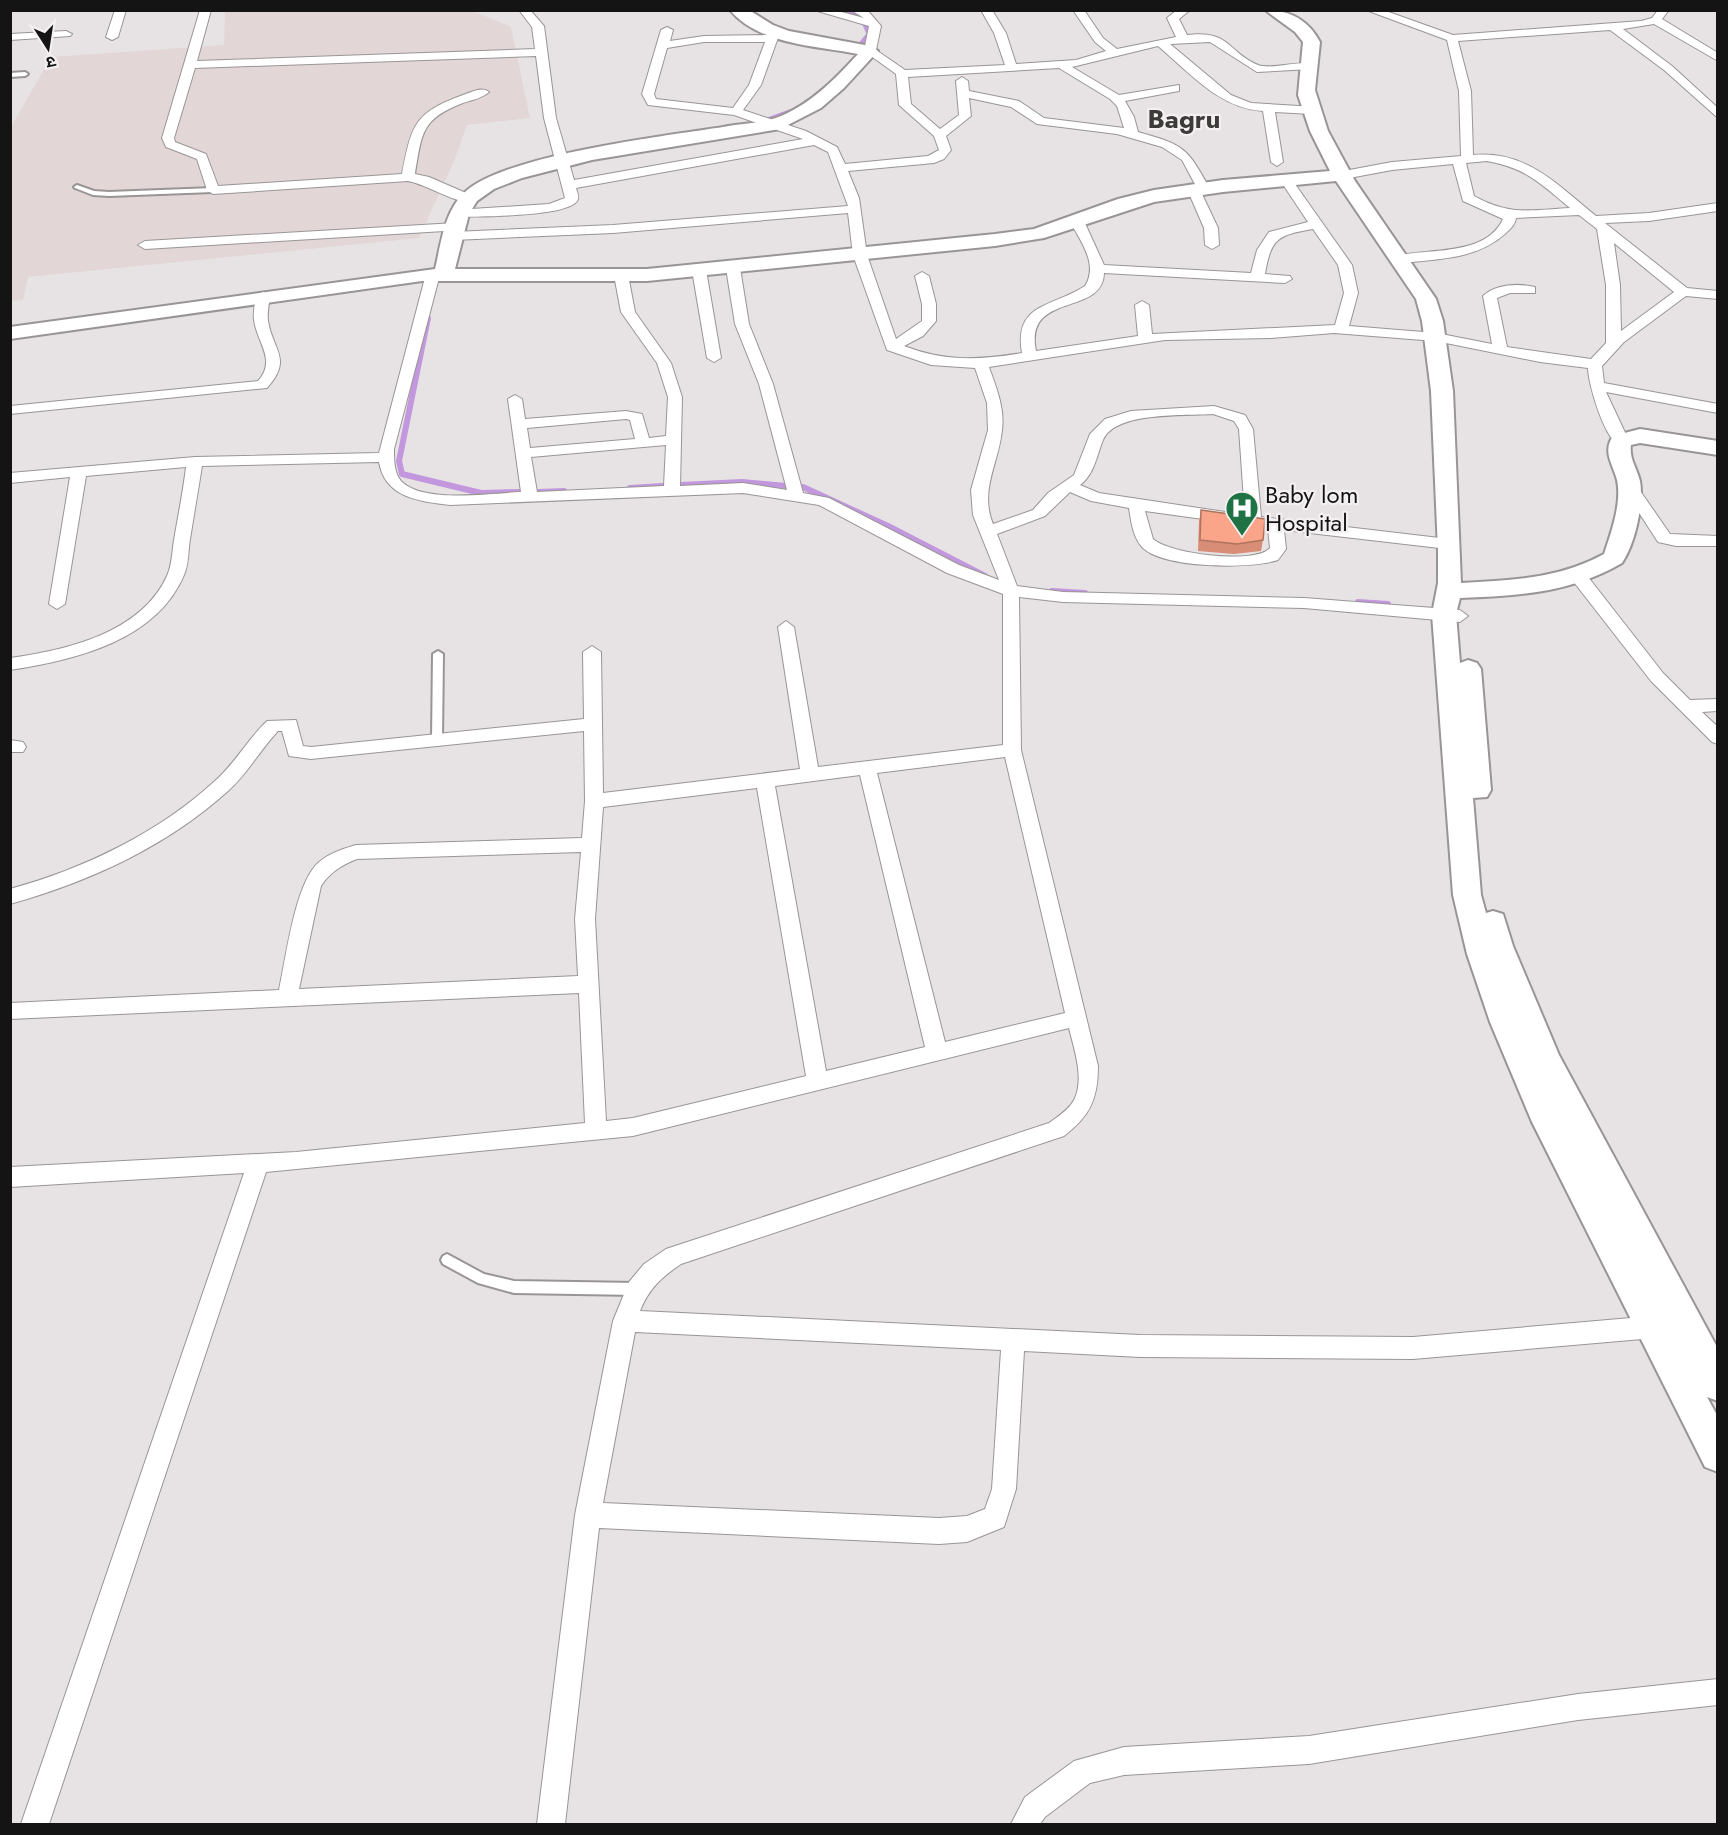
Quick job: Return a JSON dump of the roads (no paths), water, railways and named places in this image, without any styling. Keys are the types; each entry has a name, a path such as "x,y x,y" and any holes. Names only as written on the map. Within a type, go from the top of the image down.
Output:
{"street":[{"path":"112,36 121,10"},
{"path":"206,10 168,138 170,144 200,152 205,158 213,190 408,177 425,180 460,219 613,230 854,209"},
{"path":"145,245 460,219 563,205 571,200 569,185 550,118 538,26 524,10"},
{"path":"738,10 751,22 773,35"},
{"path":"819,10 877,26"},
{"path":"856,10 874,19 877,26 877,33 870,51 825,97 774,125 666,141 562,162 488,183 460,219 439,274 386,458 386,467 394,485 414,495 450,500 743,488 823,501 953,569 1011,591 1064,597 1450,605 1580,577 1614,558 1620,541 1629,484"},
{"path":"986,10 1000,33 1011,69"},
{"path":"1078,10 1094,34 1113,51"},
{"path":"1182,38 1173,18 1185,10"},
{"path":"1273,10 1303,30 1312,40 1311,66 1306,93 1324,142 1426,298 1436,337 1467,895 1481,954 1505,1022 1548,1122 1718,1455"},
{"path":"1371,10 1452,38 1582,23 1614,27 1660,15 1718,58"},
{"path":"1614,27 1668,68 1718,115"},
{"path":"667,30 648,94 652,102 736,112 815,141 833,150 853,198 860,255 892,347"},
{"path":"10,37 66,34"},
{"path":"736,112 754,85 773,35"},
{"path":"663,45 704,39 773,35 870,51 902,73 960,72 1076,63 1113,51 1182,38 1213,39 1257,69 1311,66"},
{"path":"1452,38 1465,91 1463,160 1468,198 1507,215 1582,211"},
{"path":"1160,42 1227,98 1249,107 1312,110"},
{"path":"189,65 542,51"},
{"path":"1061,64 1070,72 1100,87 1117,99 1129,113 1132,134"},
{"path":"940,135 965,116 960,72"},
{"path":"840,168 930,160 940,156 945,150 940,135 905,105 902,73"},
{"path":"1117,99 1175,88"},
{"path":"408,177 415,139 424,117 437,109 483,92"},
{"path":"963,93 1015,104 1041,121 1132,134 1166,144 1187,158 1211,228 1212,245"},
{"path":"1268,108 1276,162"},
{"path":"569,185 815,141"},
{"path":"10,333 263,296 439,274 621,275 733,268 995,240 1037,234 1125,203 1199,190 1344,175 1392,166 1500,158 1516,162 1531,170 1683,292 1718,295"},
{"path":"1286,180 1345,265 1351,293 1341,330"},
{"path":"1598,224 1718,207"},
{"path":"1400,260 1469,252 1482,247 1509,223 1510,218 1507,215"},
{"path":"1030,357 1027,332 1032,320 1042,311 1093,288 1097,279 1097,263 1077,221"},
{"path":"1257,278 1261,255 1267,239 1274,233 1318,224"},
{"path":"1598,224 1610,249 1615,292 1613,342"},
{"path":"733,268 742,324 766,384 796,495"},
{"path":"1097,269 1285,279"},
{"path":"699,270 714,358"},
{"path":"621,275 628,312 664,363 675,398 672,492"},
{"path":"892,347 923,331 929,324 932,315 922,276"},
{"path":"1500,349 1490,296 1509,289 1530,290"},
{"path":"1621,441 1597,386 1594,364 1613,342 1683,292"},
{"path":"10,410 262,385 274,370 274,358 261,322 263,296"},
{"path":"1142,305 1145,339"},
{"path":"892,347 931,361 981,364 1165,336 1341,330 1436,337 1540,358 1594,364"},
{"path":"551,1824 588,1515 625,1321 637,1289 652,1271 674,1256 1056,1130 1076,1115 1088,1098 1088,1066 1012,750 1011,591 981,515 979,490 995,430 994,403 981,364"},
{"path":"1597,386 1718,409"},
{"path":"515,399 530,497"},
{"path":"987,531 1039,513 1054,496 1081,477 1098,434 1110,422 1131,415 1214,410 1227,412 1240,418 1246,429 1254,521"},
{"path":"519,424 626,415 637,417 644,443"},
{"path":"1718,448 1640,436 1621,441 1617,447 1629,484 1664,538 1676,541 1718,541"},
{"path":"524,453 674,440"},
{"path":"10,478 195,462 386,458"},
{"path":"10,664 69,653 98,642 153,611 165,596 177,573 195,462"},
{"path":"57,604 79,471"},
{"path":"1070,485 1081,494 1136,505 1448,544"},
{"path":"1136,505 1142,534 1149,545 1169,555 1232,561 1255,560 1271,556 1278,549 1276,524"},
{"path":"1580,577 1657,677 1718,738"},
{"path":"1450,605 1466,642 1476,739 1483,885 1499,946 1545,1058 1718,1385"},
{"path":"786,627 810,774"},
{"path":"592,652 594,801 585,919 596,1130"},
{"path":"1685,706 1718,705"},
{"path":"10,897 31,892 102,862 157,832 205,800 235,772 273,725 290,724 295,751 301,753 593,724"},
{"path":"594,801 1012,750"},
{"path":"867,768 937,1052"},
{"path":"765,780 817,1082"},
{"path":"287,998 312,885 320,869 336,858 356,852 591,845"},
{"path":"10,1011 589,984"},
{"path":"10,1177 258,1163 633,1127 1077,1018"},
{"path":"35,1824 258,1163"},
{"path":"625,1321 1140,1346 1413,1348 1654,1328"},
{"path":"588,1515 939,1531 967,1529 995,1518 1004,1489 1013,1339"},
{"path":"1025,1824 1035,1807 1084,1771 1124,1761 1309,1750 1578,1707 1718,1692"}],"lane":[{"path":"10,75 25,74"},
{"path":"77,187 93,193 109,194 213,190"},
{"path":"437,740 438,654"},
{"path":"447,1260 482,1279 514,1287 637,1289"}],"waterway":[{"path":"834,10 855,15"},
{"path":"860,45 869,34 865,25"},
{"path":"769,119 800,108"},
{"path":"428,318 399,461 402,474 481,493 523,492"},
{"path":"681,485 742,482 786,486"},
{"path":"630,488 662,486"},
{"path":"803,487 888,526 985,576"},
{"path":"539,492 564,491"},
{"path":"1052,591 1085,593"},
{"path":"1358,602 1388,604"}],"place":[{"name":"Baby lom Hospital","path":"1242,537"}],"district":[{"name":"Bagru","path":"1184,119"}]}
